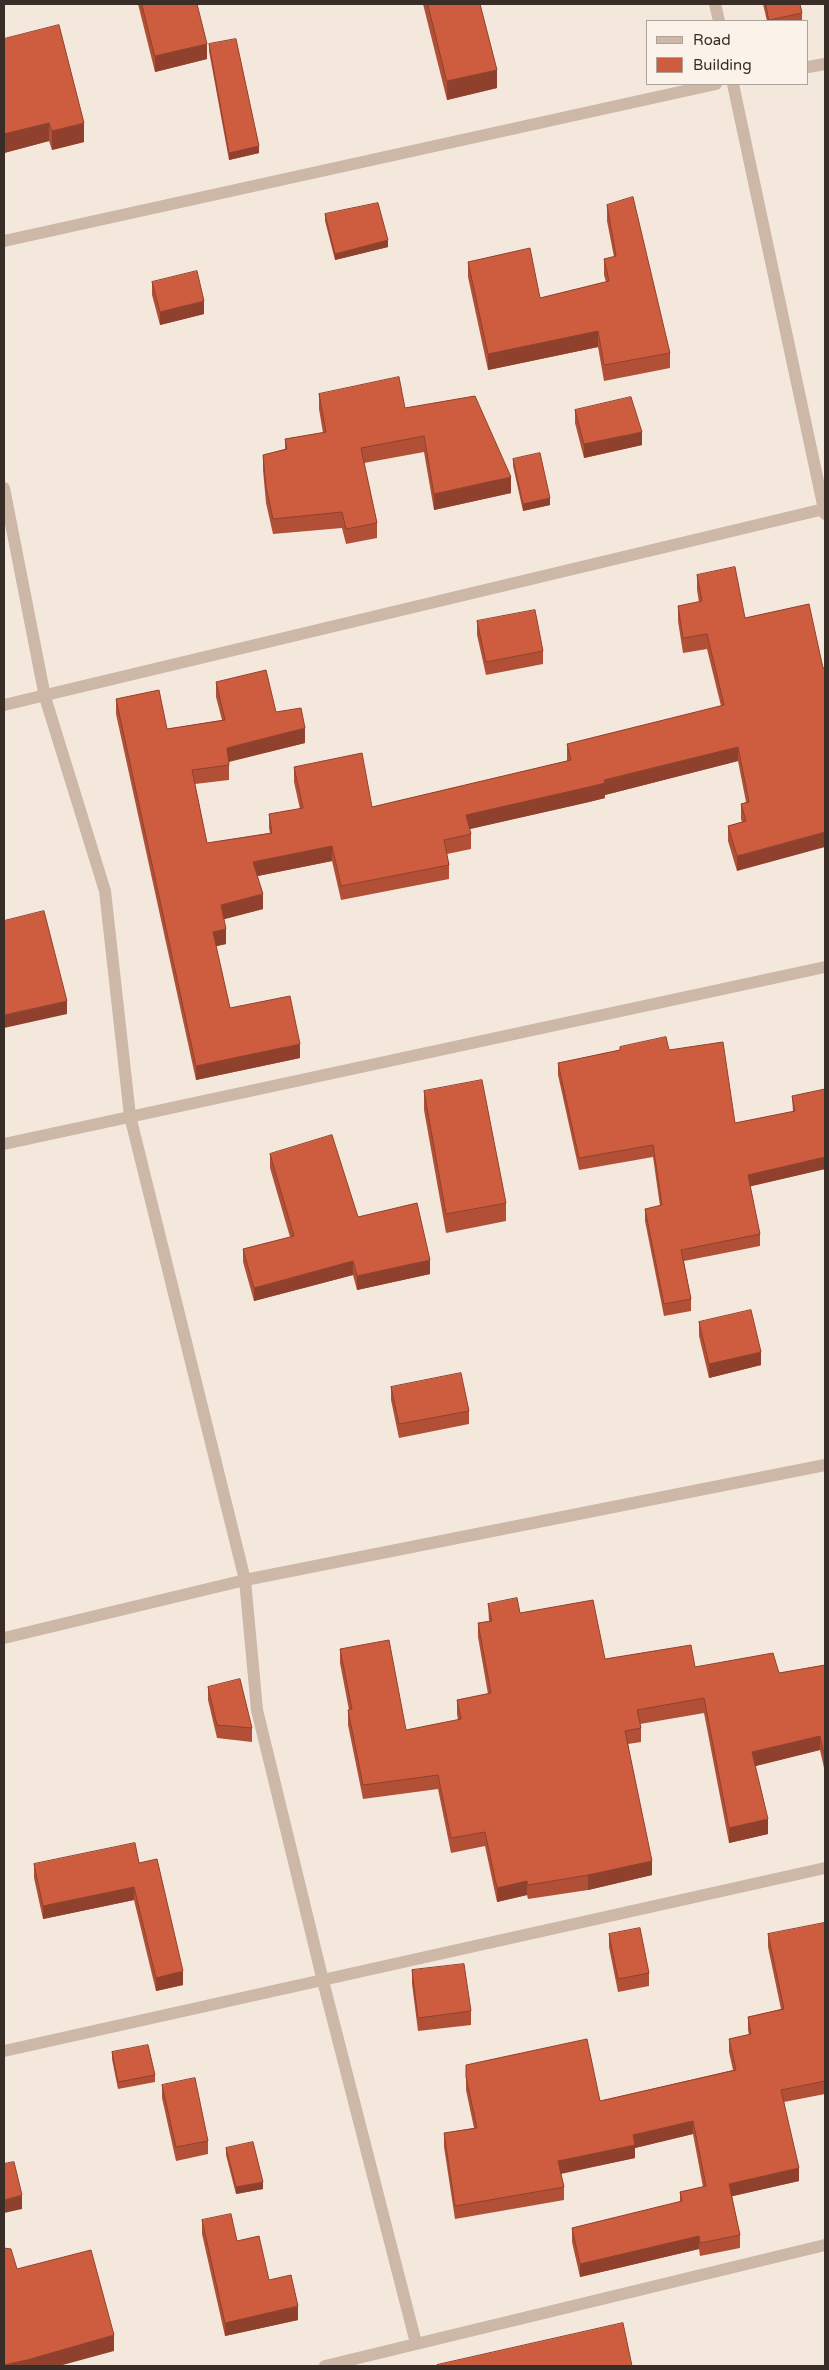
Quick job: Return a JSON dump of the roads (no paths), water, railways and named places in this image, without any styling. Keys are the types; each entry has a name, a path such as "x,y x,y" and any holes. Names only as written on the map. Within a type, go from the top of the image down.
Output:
{"street":[{"path":"715,4 719,20"},
{"path":"809,67 825,64"},
{"path":"4,241 711,85"},
{"path":"4,705 825,511 733,85"},
{"path":"4,488 44,696 105,891 130,1116 245,1580 257,1710 323,1981 416,2344"},
{"path":"4,1144 825,967"},
{"path":"4,1638 245,1580 825,1465"},
{"path":"4,2051 825,1868"},
{"path":"324,2366 825,2245"}]}
